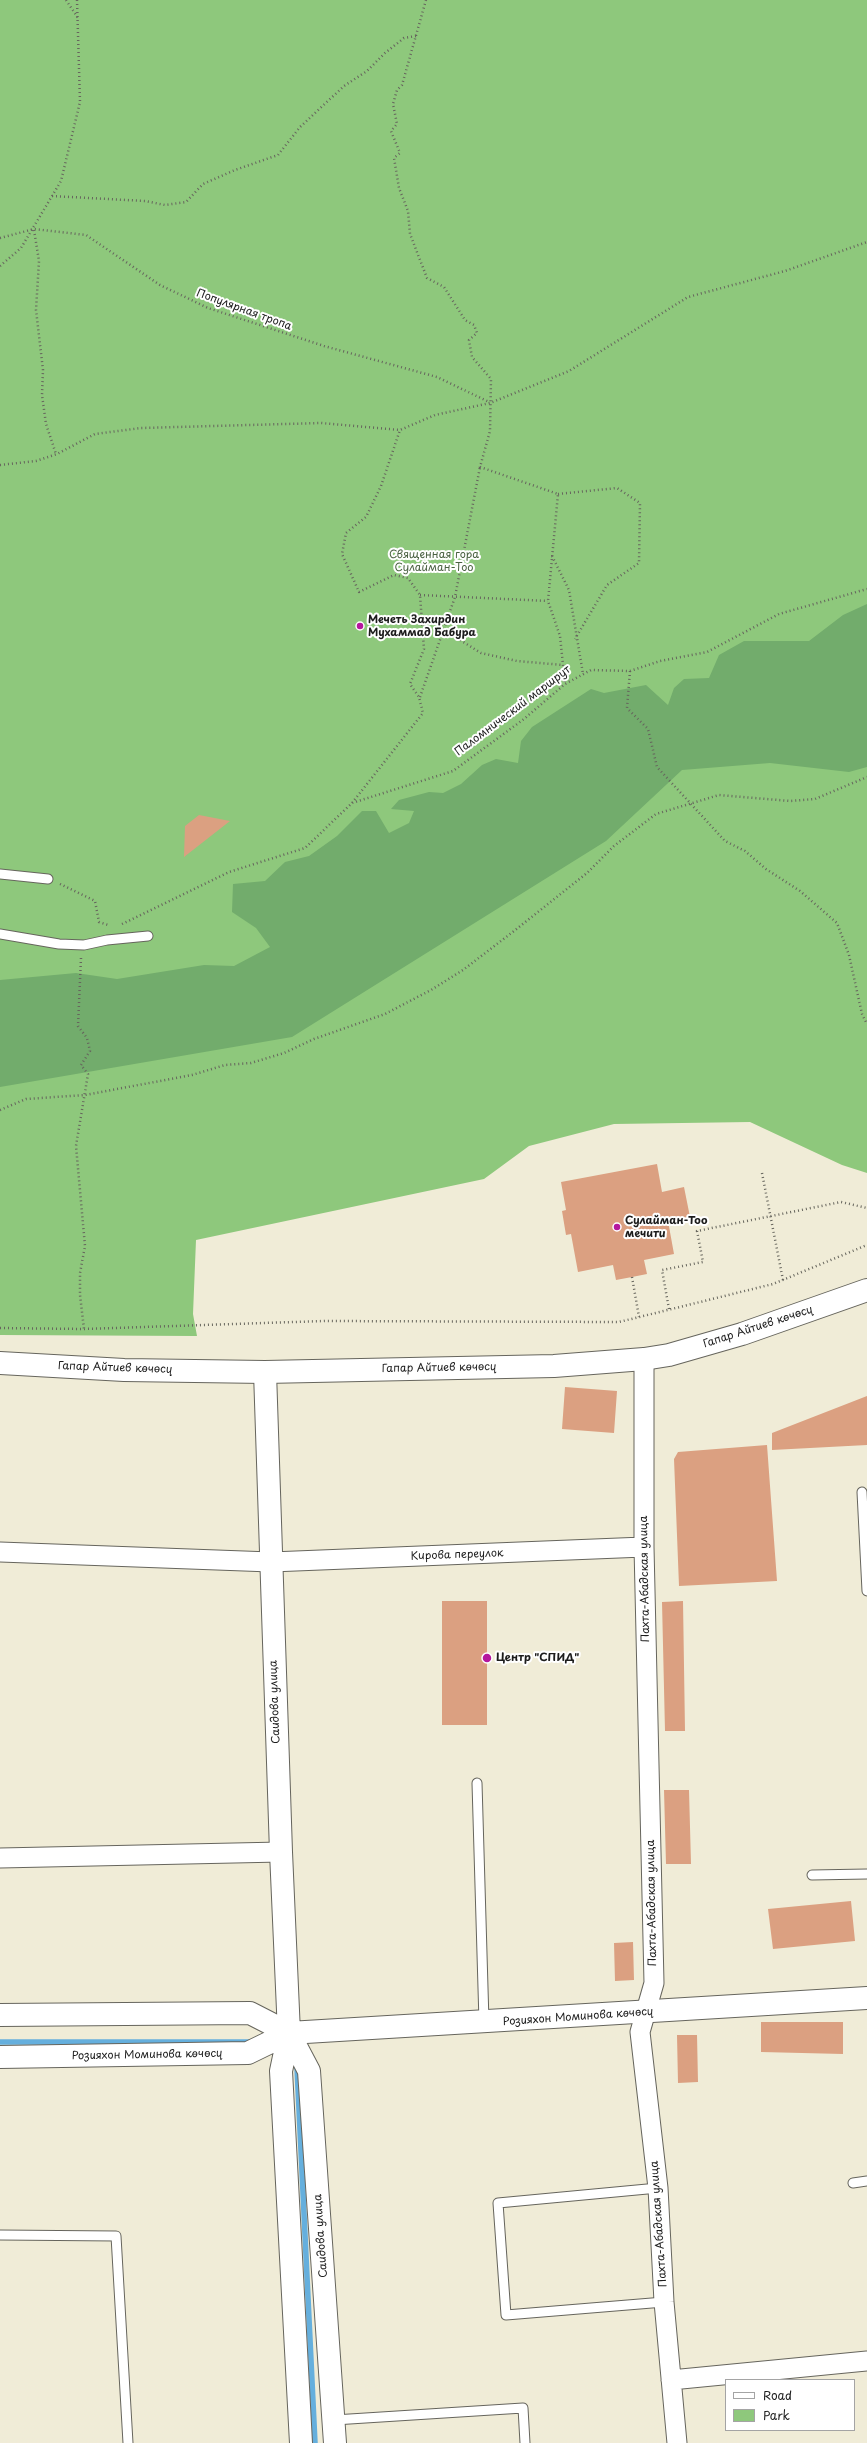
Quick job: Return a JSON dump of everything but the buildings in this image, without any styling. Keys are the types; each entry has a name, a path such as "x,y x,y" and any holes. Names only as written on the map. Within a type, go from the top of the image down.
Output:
{"street":[{"name":"Гапар Айтиев көчөсү","path":"0,1363 124,1370 265,1372 554,1366 644,1359 669,1355 742,1334 867,1290"},
{"name":"Пахта-Абадская улица","path":"644,1359 644,1547 654,1983 640,2032 658,2188 664,2302 677,2443"},
{"name":"Саидова улица","path":"265,1372 280,1852 289,2033 281,2071 301,2443"},
{"name":"Кирова переулок","path":"0,1552 270,1562 644,1547"},
{"path":"0,1858 280,1852"},
{"name":"Розияхон Моминова көчөсү","path":"0,2057 248,2053 289,2033 484,2023 867,1998"},
{"name":"Розияхон Моминова көчөсү","path":"0,2015 250,2014 289,2033"},
{"name":"Саидова улица","path":"289,2033 309,2071 335,2443"},
{"path":"671,2380 867,2361"}],"lane":[{"path":"0,874 48,879"},
{"path":"0,934 59,944 84,945 107,940 148,936"},
{"path":"862,1492 867,1591"},
{"path":"477,1783 484,2023"},
{"path":"812,1875 867,1874"},
{"path":"853,2183 867,2181"},
{"path":"658,2188 498,2203 506,2315 664,2302"},
{"path":"0,2235 116,2236 128,2443"},
{"path":"334,2420 523,2408 525,2443"}],"path":[{"path":"66,0 79,19"},
{"path":"0,266 21,248 34,229 61,181 80,102 79,19 77,0"},
{"path":"419,697 455,597 480,467 490,431 490,379 472,357 469,340 477,333 474,325 465,320 444,287 427,278 410,234 408,211 399,188 394,158 400,153 391,131 397,124 393,104 397,90 402,86 426,0"},
{"path":"52,196 145,201 165,205 186,202 203,184 235,170 278,155 300,127 344,86 367,71 385,53 404,38 416,36"},
{"path":"34,229 39,261 36,310 43,370 42,395 46,424 56,454"},
{"name":"Популярная тропа","path":"0,238 34,229 86,234 160,285 208,308 324,346 437,378 490,403"},
{"path":"0,465 36,461 56,454 95,434 141,428 321,423 400,430 435,415 490,403 569,371 688,297 785,271 867,242"},
{"path":"352,803 423,713 419,697 410,684 424,649 420,595 408,578 394,575 359,592 342,554 346,533 366,517 382,486 400,430"},
{"path":"480,467 558,494 617,488 640,503 639,563 607,585 575,638"},
{"path":"558,494 548,601 560,636 565,684"},
{"path":"552,554 569,590 575,638 582,674"},
{"name":"Паломнический маршрут","path":"107,940 116,927 192,888 228,872 305,848 352,803 453,771 524,719 565,684 582,674 591,670 630,671 660,661 707,652 779,614 867,589"},
{"path":"420,595 548,601"},
{"path":"423,629 444,630 481,653 517,661 563,665"},
{"path":"630,671 627,708 648,729 657,767 725,841 745,851 766,869 800,891 837,923 850,955 862,1014 867,1024"},
{"path":"0,1110 26,1099 85,1095 192,1075 225,1065 251,1063 385,1014 431,990 463,970 587,873 614,846 656,814 719,795 783,800 815,799 867,777"},
{"path":"48,879 95,901 99,922"},
{"path":"84,945 80,966 78,1026 87,1038 90,1051 81,1065 88,1074 76,1146 85,1246 80,1273 80,1295 84,1329"},
{"path":"762,1173 783,1280"},
{"path":"669,1309 662,1270 703,1262 697,1231 841,1202 867,1208"},
{"path":"0,1328 84,1329 324,1321 619,1322 783,1280 867,1245"},
{"path":"632,1278 639,1317"}],"green space":[{"name":"Священная гора Сулайман-Тоо","path":"0,0 867,0 867,1173 842,1165 750,1122 614,1124 529,1146 484,1179 196,1240 193,1314 197,1336 0,1335"},
{"path":"867,604 867,767 849,772 770,763 682,770 606,841 292,1037 0,1087 0,980 76,973 117,979 204,965 234,966 270,947 256,928 232,912 233,884 265,881 285,862 309,856 337,836 362,811 376,811 389,833 409,823 414,811 391,809 399,800 429,792 443,793 461,784 482,765 496,759 518,763 521,741 532,727 591,689 604,693 646,685 668,705 674,688 684,679 709,678 719,655 744,641 809,641 843,615"}],"waterway":[{"path":"0,2042 253,2042"},
{"path":"297,2068 315,2443"}],"place":[{"name":"Мечеть Захирдин Мухаммад Бабура","path":"360,626"},
{"name":"Сулайман-Тоо мечити","path":"617,1227"},
{"name":"Центр \"СПИД\"","path":"487,1658"}]}
